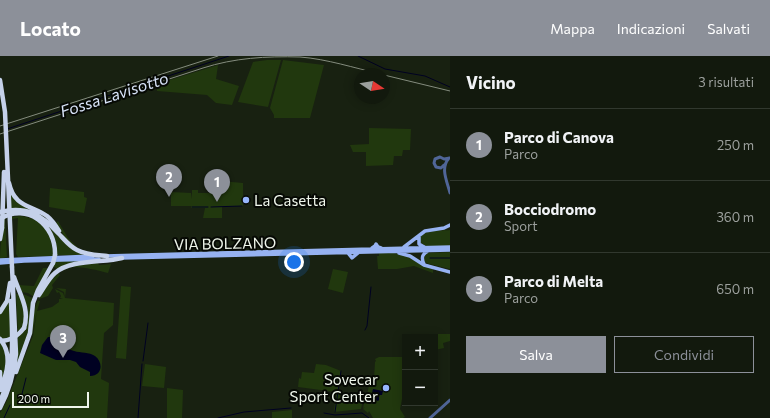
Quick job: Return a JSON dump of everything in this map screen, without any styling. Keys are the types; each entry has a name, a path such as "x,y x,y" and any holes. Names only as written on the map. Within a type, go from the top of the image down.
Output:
{"highway":[{"path":"0,80 4,112 16,354 15,366 9,388"},
{"path":"0,95 6,171 0,239"},
{"path":"6,171 13,194 17,199 27,207 48,217 64,240"},
{"path":"0,220 7,216 12,210"},
{"path":"0,212 12,210 26,211 41,217 48,222 64,240 80,252 107,256"},
{"path":"0,408 28,338 33,308 38,290 53,263 55,255 52,235 41,222 26,215 7,216"},
{"path":"33,308 48,281 60,269 74,264 122,258"},
{"path":"0,401 9,377 13,354 10,283 11,268"},
{"path":"0,340 8,340 15,337 24,328 27,313 11,268"},
{"path":"0,312 6,301 10,283"},
{"path":"0,340 6,348 8,360 6,373 0,390"},
{"path":"0,372 0,385"}],"main road":[{"path":"402,248 426,231 444,228 450,225"},
{"path":"444,228 450,229"},
{"path":"419,235 419,244 428,249"},
{"name":"VIA BOLZANO","path":"0,260 371,249 376,244 378,247 383,249 402,248"},
{"path":"402,248 450,249"},
{"path":"392,251 428,249"},
{"path":"424,264 422,258 428,249"},
{"path":"392,251 410,256 424,264 450,271"},
{"name":"VIA BOLZANO","path":"0,263 122,258 348,253 352,258 358,253 392,251"}],"street":[{"path":"444,173 440,168 435,166 435,159 440,157 445,162"},
{"path":"440,168 450,158"},
{"path":"445,162 444,173 450,193"},
{"path":"430,418 450,400"}],"green space":[{"path":"281,60 268,107 238,102 253,62"},
{"path":"283,60 324,65 310,118 274,118 270,108"},
{"path":"218,65 216,79 239,86 232,105 216,103 207,95 157,91 157,84"},
{"path":"369,128 411,129 410,150 403,150 402,156 394,156 393,165 366,166 366,152 353,152 350,145 369,144"},
{"path":"221,181 243,183 243,206 222,207 222,218 203,218 205,208 171,206 171,192 191,193 192,199 192,190 198,190 198,193 221,193"},
{"path":"50,188 84,192 84,197 87,198 84,213 49,207"},
{"path":"11,193 19,204 41,215 53,224 11,209"},
{"path":"13,212 32,215 38,218 44,222 49,226 67,245 83,255 57,255 54,237 45,223 30,215 11,214"},
{"path":"21,216 37,221 46,228 51,240 54,256 18,257 16,254 18,218 11,219 11,217"},
{"path":"5,218 7,257 0,259 1,239"},
{"path":"58,221 68,238 80,250 66,239 56,223"},
{"path":"450,230 450,246 427,247 420,242 419,239 421,236 428,232"},
{"path":"450,252 450,269 425,262 424,258 427,253"},
{"path":"379,253 403,255 433,269 433,273 414,266 397,269 378,269 377,256 379,256"},
{"path":"98,260 57,270 53,267 55,261"},
{"path":"98,263 99,265 111,264 108,273 77,267 60,271 73,266"},
{"path":"43,268 49,268 34,297 28,293 21,292 18,285 34,286"},
{"path":"333,269 348,272 343,293 328,289"},
{"path":"58,273 60,275 52,285 53,288 48,296 39,299 38,301 40,301 32,336 31,334 35,307 41,294 45,287"},
{"path":"121,286 131,287 126,359 116,358"},
{"path":"56,288 66,289 65,298 64,292"},
{"path":"55,289 63,293 65,298 114,303 113,325 104,333 101,379 109,383 107,418 0,418 0,413 6,403 33,336 37,311 52,307 59,302 59,299 63,299 60,298 61,296 59,292 57,293"},
{"path":"16,294 19,294 24,314 23,324 18,334"},
{"path":"23,294 33,298 28,336 17,366 18,337 27,323 28,318 28,309"},
{"path":"9,299 11,338 2,340 0,338 0,314"},
{"path":"438,334 450,334 450,341 443,343 444,348 438,349"},
{"path":"0,343 6,357 2,382 0,365"},
{"name":"Sovecar Sport Center","path":"379,357 402,357 402,399 400,409 405,417 403,418 373,418 369,411 368,413 363,409 365,407 363,408 369,385 374,379 375,359"},
{"path":"145,364 166,367 164,388 142,386"},
{"path":"316,364 326,365 341,371 338,392 298,387 299,378 301,379 302,372 314,373"},
{"path":"167,388 183,390 182,418 167,418"},
{"path":"336,392 361,396 360,399 363,400 361,409 334,412"},
{"path":"292,410 292,418 272,418 272,412"}],"water":[{"path":"48,337 58,337 71,350 95,356 101,365 99,372 90,376 90,372 80,367 76,362 70,360 56,360 40,353 42,345"},
{"path":"373,389 383,391 382,395 379,395 378,401 372,398 372,395 374,395 372,393"}],"waterway":[{"name":"Fossa Lavisotto","path":"7,129 229,56"},
{"path":"358,56 385,69 425,76 450,87"},
{"path":"211,207 242,206"},
{"path":"192,207 208,207"},
{"path":"430,258 450,258"},
{"path":"365,330 367,326 371,287"},
{"path":"143,361 148,323"},
{"path":"138,418 142,364"},
{"path":"335,412 341,371"},
{"path":"22,394 26,378"},
{"path":"4,418 10,405"},
{"path":"218,418 244,412 291,408"},
{"path":"324,413 335,415 362,413 369,418"}],"railway":[{"path":"0,126 218,56"},
{"path":"0,134 203,68 226,62 263,57 300,57 356,68"},
{"path":"390,76 450,91"}],"place":[{"name":"Bocciodromo","path":"169,197"},
{"name":"La Casetta","path":"246,200"},
{"name":"Parco di Canova","path":"217,202"},
{"name":"Parco di Melta","path":"63,358"},
{"name":"Sovecar Sport Center","path":"386,388"}]}
